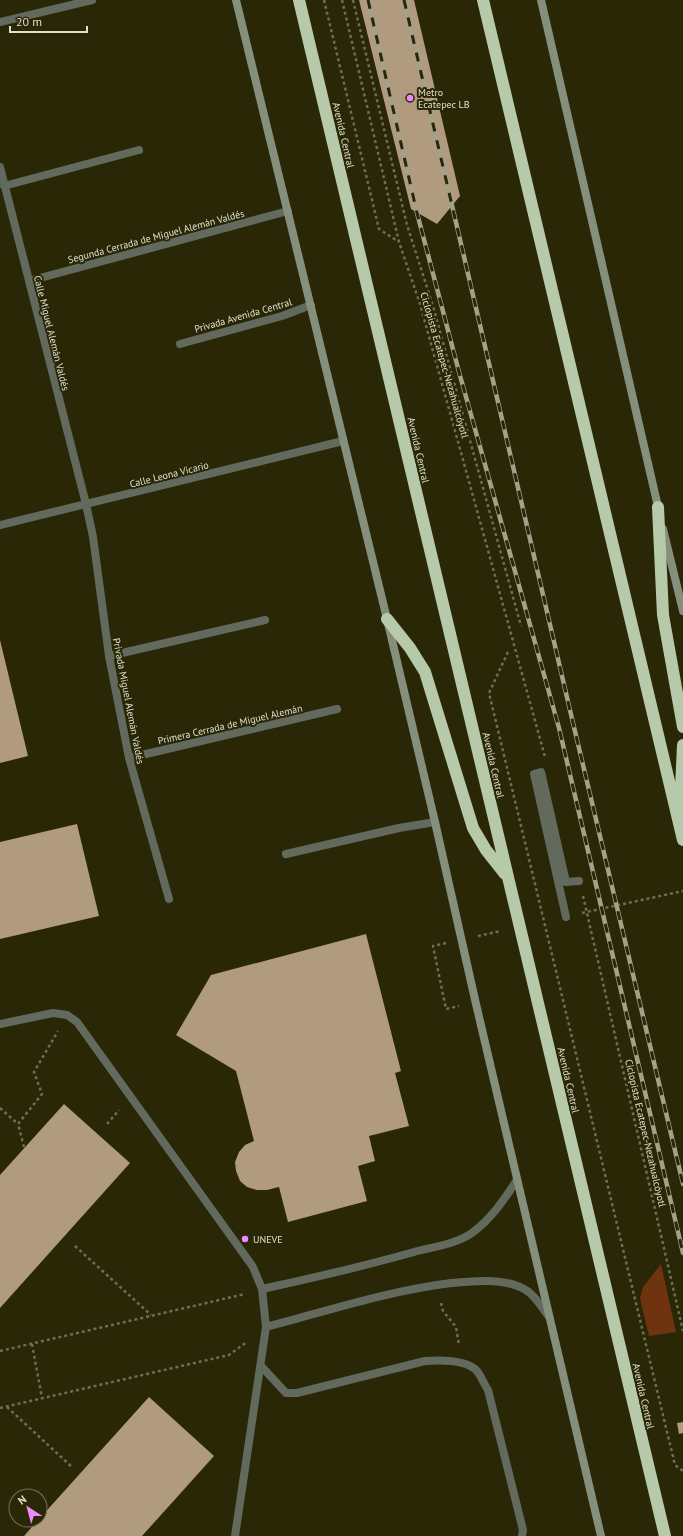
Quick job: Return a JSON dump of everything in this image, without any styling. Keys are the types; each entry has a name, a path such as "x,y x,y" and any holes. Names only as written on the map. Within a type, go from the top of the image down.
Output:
{"highway":[{"name":"Avenida Central","path":"299,0 665,1536"},
{"path":"483,0 683,840"},
{"path":"658,507 664,615 683,727"},
{"path":"387,620 410,648 425,672 473,828 486,850 508,878"},
{"path":"679,823 683,745"}],"main road":[{"path":"236,0 387,620 601,1536"},
{"path":"541,0 683,611"}],"street":[{"path":"0,22 92,0"},
{"path":"4,186 139,150"},
{"name":"Calle Miguel Alemán Valdés","path":"0,167 86,504"},
{"name":"Segunda Cerrada de Miguel Alemán Valdés","path":"29,281 288,211"},
{"name":"Privada Avenida Central","path":"180,344 282,316 311,305"},
{"name":"Calle Leona Vicario","path":"0,525 343,441"},
{"name":"Privada Miguel Alemán Valdés","path":"86,504 93,537 108,656 129,758 169,899"},
{"path":"108,656 265,620"},
{"name":"Primera Cerrada de Miguel Alemán","path":"129,758 336,709"},
{"path":"566,917 534,774 541,772 566,882 579,881"},
{"path":"286,854 399,828 435,822"},
{"path":"0,1024 53,1014 67,1015 77,1022 253,1267 262,1289 266,1327 235,1536"},
{"path":"262,1289 366,1265 461,1239 472,1233 491,1216 517,1180"},
{"path":"266,1327 398,1292 474,1280 504,1283 520,1287 529,1292 550,1317"},
{"path":"261,1366 286,1393 298,1393 425,1361 443,1360 462,1362 476,1370 488,1390 523,1530 522,1536"}],"path":[{"path":"324,0 379,229 399,242"},
{"name":"Ciclopista Ecatepec-Nezahualcóyotl","path":"342,0 399,242 420,304 538,733"},
{"path":"353,0 407,225 433,306 521,626"},
{"path":"508,652 489,693 675,1465 683,1471"},
{"name":"Ciclopista Ecatepec-Nezahualcóyotl","path":"593,938 683,1331"},
{"path":"433,946 446,1009"},
{"path":"18,1124 42,1094 34,1072 67,1015"},
{"path":"0,1108 18,1124 24,1147"},
{"path":"75,1246 151,1316"},
{"path":"435,1285 444,1311 456,1327 462,1362"},
{"path":"0,1351 262,1289"},
{"path":"0,1408 229,1355 266,1327"},
{"path":"32,1344 42,1398"},
{"path":"7,1406 73,1468"}],"shaded area":[{"path":"661,1264 676,1332 649,1336 640,1298 643,1287"}],"building":[{"name":"Metro Ecatepec LB","path":"359,0 414,0 460,196 437,224 411,209"},
{"path":"0,640 28,756 0,763"},
{"path":"77,824 99,916 0,939 0,842"},
{"path":"366,934 401,1071 395,1073 409,1126 369,1136 375,1161 358,1166 367,1201 288,1222 279,1187 267,1190 257,1190 247,1187 240,1181 236,1171 235,1162 239,1152 245,1145 254,1141 236,1071 176,1035 211,975"},
{"path":"64,1104 130,1163 0,1308 0,1175"},
{"path":"149,1397 214,1456 142,1536 24,1536 31,1528 48,1528 48,1509"},
{"path":"683,1422 683,1433 679,1434 677,1423"}],"railway":[{"path":"368,0 417,213 459,372 559,728 683,1253"},
{"path":"404,0 573,723 683,1184"}],"place":[{"name":"Metro Ecatepec LB","path":"410,98"},
{"name":"UNEVE","path":"245,1239"}]}
